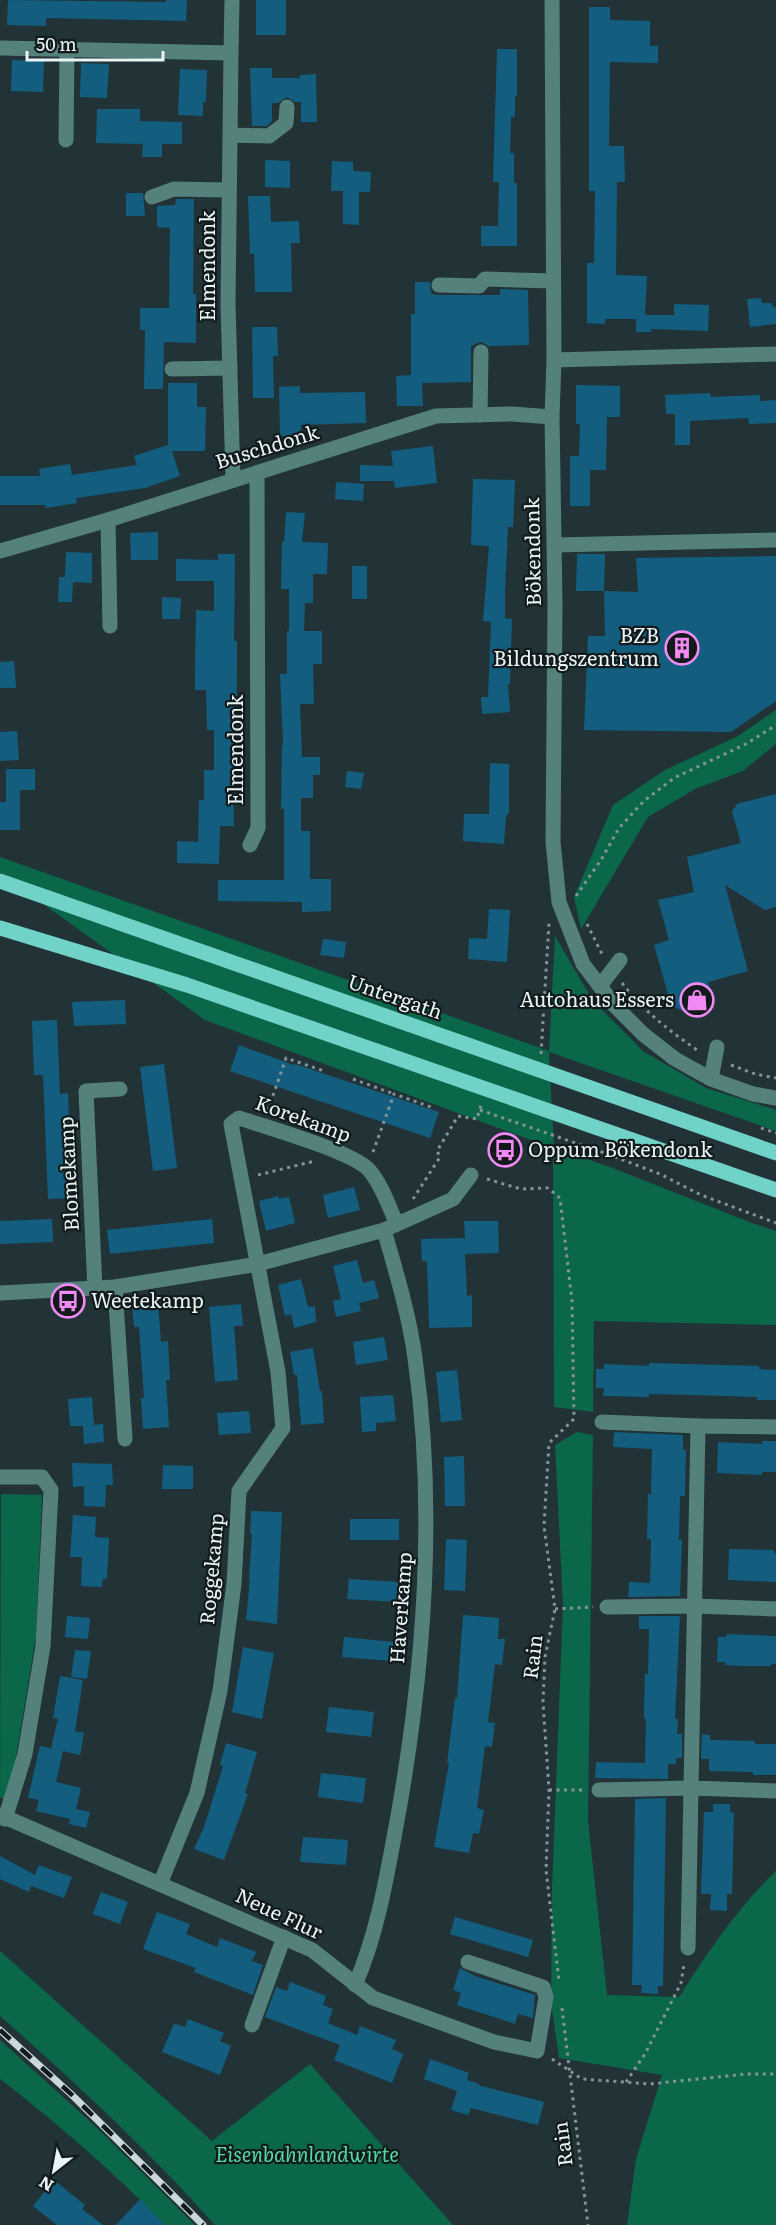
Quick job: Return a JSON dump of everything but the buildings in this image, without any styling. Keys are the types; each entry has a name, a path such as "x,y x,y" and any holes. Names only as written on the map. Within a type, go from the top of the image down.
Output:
{"main road":[{"name":"Untergath","path":"0,881 185,948 539,1069 776,1154"},
{"path":"0,928 187,985 776,1190"}],"street":[{"name":"Elmendonk","path":"232,0 231,135 228,190 233,479"},
{"name":"Bökendonk","path":"552,0 553,842 559,902 583,964 615,1006 643,1034 675,1059 711,1079 753,1094 776,1098"},
{"path":"0,48 231,53"},
{"path":"66,140 68,50"},
{"path":"231,135 269,136 286,123 287,107"},
{"path":"152,197 174,189 228,190"},
{"path":"438,285 479,286 485,279 552,280"},
{"path":"480,415 481,352"},
{"path":"554,360 776,354"},
{"path":"172,373 230,373"},
{"name":"Buschdonk","path":"0,550 108,520 436,416 512,414 552,417"},
{"name":"Elmendonk","path":"250,845 258,828 257,473"},
{"path":"108,520 110,626"},
{"path":"554,545 776,540"},
{"path":"600,986 616,964"},
{"path":"711,1079 716,1054"},
{"name":"Blomekamp","path":"95,1288 86,1091 120,1089"},
{"name":"Korekamp","path":"258,1264 231,1124 239,1118 344,1155 368,1168"},
{"path":"368,1168 376,1179 390,1227"},
{"path":"0,1293 115,1287 258,1264 390,1227 453,1199 471,1175"},
{"name":"Haverkamp","path":"355,1985 371,1942 387,1876 405,1776 422,1643 427,1515 421,1416 415,1357 390,1227"},
{"name":"Roggekamp","path":"160,1884 196,1793 219,1691 234,1584 239,1491 283,1428 278,1372 258,1264"},
{"path":"115,1287 125,1439"},
{"path":"602,1422 776,1427"},
{"path":"688,1948 698,1426"},
{"path":"0,1477 42,1477 51,1490 43,1646 25,1754 3,1817"},
{"path":"607,1607 694,1606 776,1609"},
{"path":"599,1791 691,1788 776,1791"},
{"name":"Neue Flur","path":"3,1817 312,1950 373,1998 494,2042 537,2051"},
{"path":"252,2025 284,1937"},
{"path":"468,1962 543,1987 546,1996 537,2051"}],"path":[{"path":"571,887 574,897 601,860 619,828 644,801 674,778 746,744 776,725"},
{"path":"584,917 603,957 616,964 633,997 668,1030 706,1056 716,1054 755,1074 776,1078"},
{"path":"262,1126 286,1058 324,1071"},
{"path":"353,1079 431,1107"},
{"path":"368,1168 394,1094"},
{"path":"480,1110 660,1174 701,1195 776,1223"},
{"path":"240,1179 344,1155"},
{"name":"Rain","path":"471,1175 521,1189 548,1188 560,1198 572,1300 574,1419 549,1443 544,1526 555,1609 545,1658 543,1702 549,1790 546,1870 560,1987"},
{"path":"555,1609 607,1607"},
{"path":"549,1790 599,1791"},
{"path":"626,2082 645,2054 681,1983 688,1948"},
{"name":"Rain","path":"561,1999 588,2225"},
{"path":"537,2051 582,2079 650,2085 746,2074 776,2074"}],"green space":[{"path":"776,710 776,744 743,771 695,789 648,817 581,929 574,897 613,805 665,770 738,736"},
{"path":"0,857 549,1051 555,936 593,1001 643,1051 706,1088 776,1110 776,1131 549,1052 554,1148 610,1167 776,1231 776,1325 594,1321 593,1412 554,1407 553,1148 205,1020 0,873"},
{"path":"577,1432 593,1435 588,1821 607,1995 679,1997 736,1915 776,1871 776,2225 627,2225 636,2159 662,2075 559,2058 551,2002 552,1889 563,1604 555,1445"},
{"path":"1,1494 42,1495 36,1636 12,1781 4,1799 0,1797"},
{"name":"Eisenbahnlandwirte","path":"0,1951 212,2141 310,2064 453,2225 215,2225 110,2117 0,2016"},
{"path":"0,2040 95,2126 195,2225 165,2225 85,2149 0,2079"}],"railway":[{"path":"0,2030 71,2094 203,2225"}],"place":[{"name":"BZB Bildungszentrum","path":"682,648"},
{"name":"Autohaus Essers","path":"697,1000"},
{"name":"Oppum Bökendonk","path":"505,1150"},
{"name":"Weetekamp","path":"68,1301"}]}
